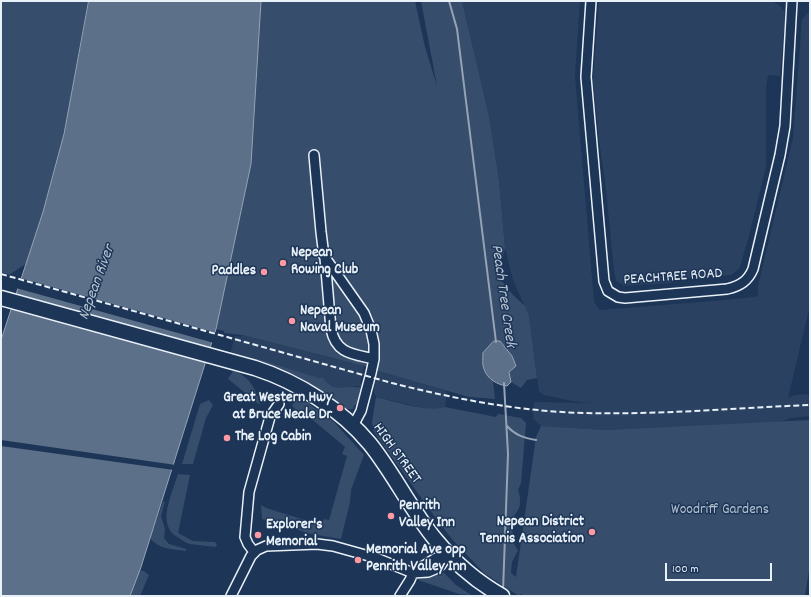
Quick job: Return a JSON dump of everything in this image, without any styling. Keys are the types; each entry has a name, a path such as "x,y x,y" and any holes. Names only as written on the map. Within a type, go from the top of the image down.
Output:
{"highway":[{"name":"HIGH STREET","path":"1,298 238,363 270,374 297,386 331,408 353,426 381,459 428,530 448,554 469,573 499,594"}],"street":[{"name":"PEACHTREE ROAD","path":"591,1 586,77 604,281 608,291 618,297 625,298 727,289 742,284 751,275 780,155 784,126 792,1"},
{"path":"314,155 330,323 333,338 342,350 374,359"},
{"path":"324,256 364,313 373,337 374,359 371,373 361,410 353,426"},
{"path":"254,552 245,537 249,492 270,417 279,404"},
{"path":"231,596 248,560 254,552 271,545 325,545 341,548 376,558 413,573 422,573 435,569 441,565 448,554"},
{"path":"400,596 413,573"}],"shaded area":[{"path":"462,1 580,1 575,76 594,302 600,310 758,296 758,286 793,138 802,19 810,11 810,305 788,398 795,395 807,394 810,399 810,416 791,418 778,423 606,430 541,426 533,419 534,402 591,403 572,401 544,395 539,392 529,316 513,280 505,248 499,180 489,116"},
{"path":"599,1 761,1 774,2 784,11 785,18 780,76 768,75 766,88 766,167 748,240 739,269 731,275 687,278 670,283 624,286 616,281 593,80"},
{"path":"242,335 364,366 360,383 362,384 362,387 356,386 337,389 327,384 323,377 319,378 259,359 255,361 230,354 235,336 241,337"},
{"path":"378,371 444,390 447,393 445,407 440,409 428,409 376,397 374,387"}],"green space":[{"path":"1,1 89,1 64,134 43,212 27,263 9,275 1,272"},
{"path":"261,1 415,1 425,47 437,86 421,1 462,1 489,116 499,180 505,248 498,276 513,295 525,306 529,316 537,378 527,380 521,388 511,382 506,348 500,341 489,345 495,399 469,397 364,366 242,335 224,333 224,331 216,329 251,164"},
{"path":"259,359 319,378 323,377 331,386 340,388 362,388 358,402 353,409 345,408 305,383 254,364 255,361"},
{"path":"233,371 244,376 248,380 257,394 260,405 228,379"},
{"path":"298,396 334,422 364,455 351,490 350,502 341,539 311,534 262,519 261,505 266,508 321,525 324,519 329,520 347,456 342,454 345,447 308,416 304,420 292,406"},
{"name":"Woodriff Gardens","path":"376,397 420,408 430,409 445,407 496,417 498,414 521,418 526,423 521,483 518,490 520,504 519,509 514,516 513,524 513,539 518,550 512,562 511,573 516,577 536,437 541,426 606,430 810,420 810,564 805,596 526,596 520,594 519,596 484,573 452,539 437,520 374,432 372,422"},
{"path":"209,400 213,405 206,418 193,464 182,464 200,404"},
{"path":"178,474 190,475 178,533 193,541 215,542 217,545 215,547 187,543 172,533 168,526 167,509"},
{"path":"165,501 161,516 165,529 164,538 169,544 186,549 186,551 161,546 153,542 150,538 163,502"},
{"path":"137,570 144,571 149,575 140,596 128,596"},
{"path":"443,572 456,585 471,595 459,594 418,580"}],"water":[{"name":"Nepean River","path":"89,1 261,1 251,164 216,329 141,567 130,596 1,596 1,340 43,212 64,134"},
{"path":"494,341 500,341 512,356 516,366 509,372 511,382 507,386 490,379 485,373 483,367 483,353"}],"pier":[{"path":"20,278 217,333 214,343 16,288"},
{"path":"1,440 176,465 174,470 1,446"}],"waterway":[{"name":"Peach Tree Creek","path":"449,1 457,29 496,342"},
{"name":"Peach Tree Creek","path":"503,591 508,454 504,383"},
{"path":"507,426 520,436 536,440"}],"railway":[{"path":"1,274 392,383 439,394 511,407 559,412 611,413 668,412 810,405"}],"place":[{"name":"Nepean Rowing Club","path":"283,263"},
{"name":"Paddles","path":"264,272"},
{"name":"Nepean Naval Museum","path":"292,321"},
{"name":"Great Western Hwy at Bruce Neale Dr","path":"340,408"},
{"name":"The Log Cabin","path":"227,438"},
{"name":"Penrith Valley Inn","path":"391,516"},
{"name":"Nepean District Tennis Association","path":"592,532"},
{"name":"Explorer's Memorial","path":"258,535"},
{"name":"Memorial Ave opp Penrith Valley Inn","path":"358,560"}]}
